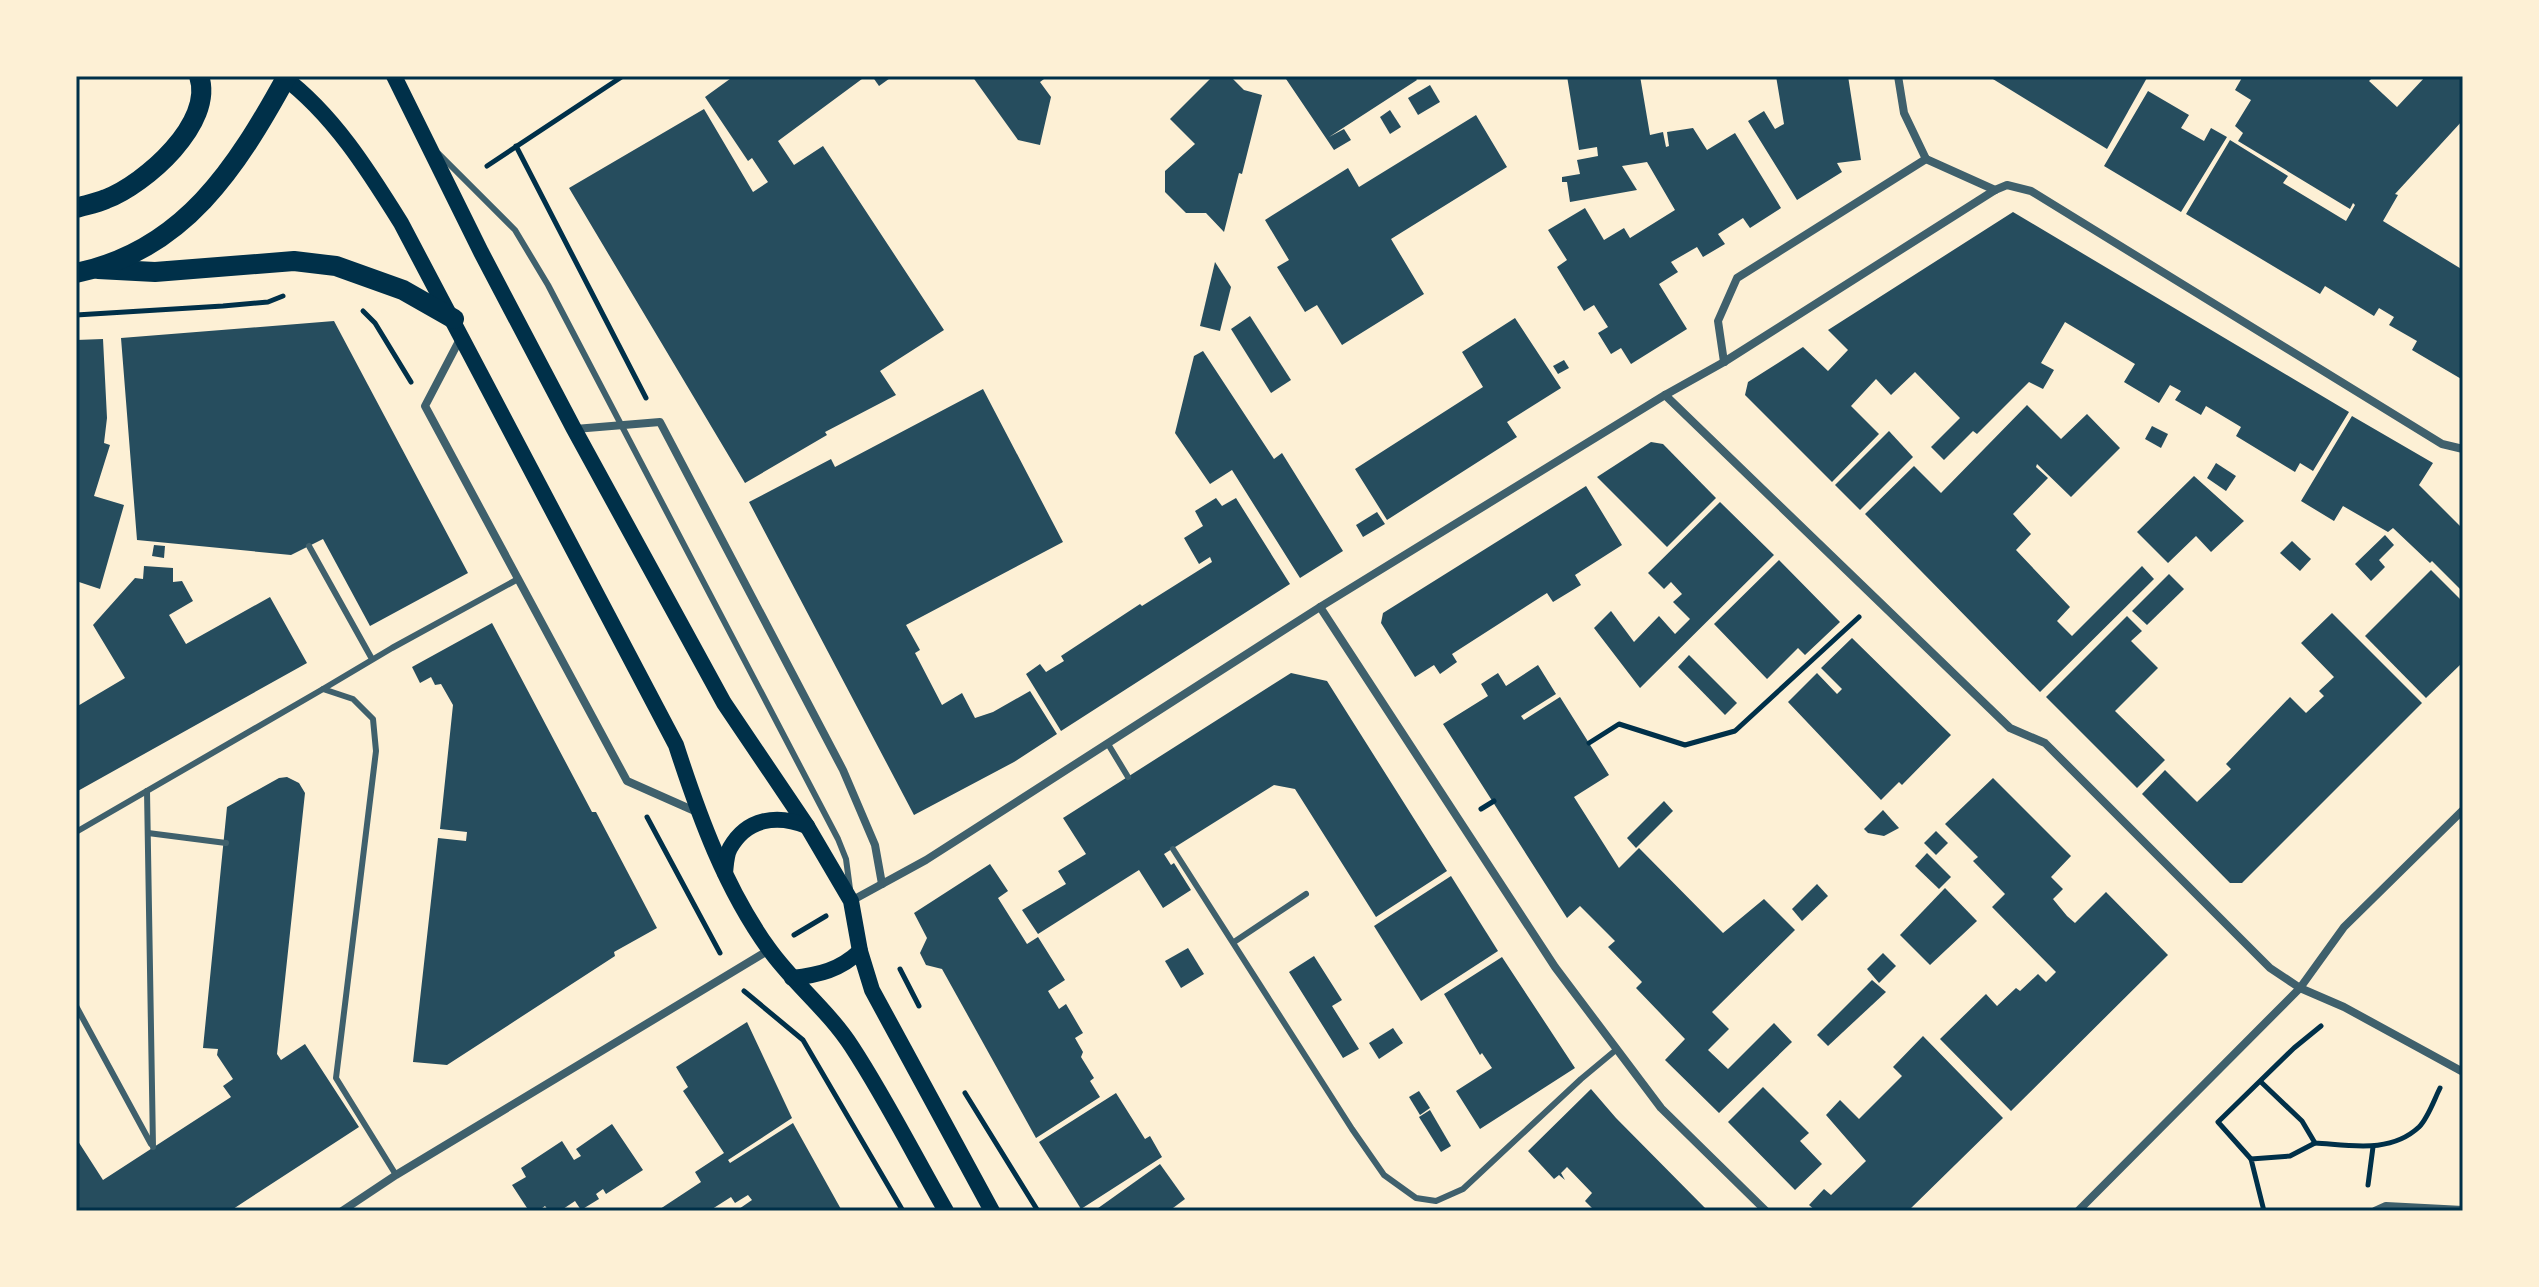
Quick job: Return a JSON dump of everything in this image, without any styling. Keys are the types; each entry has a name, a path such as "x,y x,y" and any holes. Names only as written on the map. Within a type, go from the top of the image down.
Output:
{"main road":[{"path":"76,208 108,198 161,163 195,116 200,100 199,76"},
{"path":"394,76 574,429 724,703 807,826 851,901 860,951 872,990 992,1211"},
{"path":"76,273 129,258 184,220 208,197 246,144 285,77 325,116 359,157 401,223 458,327 676,745 698,812 739,903 769,950 828,1014 852,1047 946,1211"},
{"path":"98,269 155,272 294,261 336,266 403,290 458,327"},
{"path":"725,874 728,851 760,822 786,818 807,826"},
{"path":"792,978 823,974 849,962 860,951"}],"street":[{"path":"1898,76 1904,113 1926,159 1995,190"},
{"path":"1724,362 1718,321 1737,278 1926,159"},
{"path":"851,901 926,860 1320,607 1724,362 2007,185 2031,191 2442,444 2463,449"},
{"path":"458,327 425,406 627,781 698,812"},
{"path":"1665,395 2010,728 2045,743 2270,968 2300,988 2344,1007 2463,1072"},
{"path":"574,429 660,422 843,770 871,834 882,884"},
{"path":"1320,607 1555,967 1661,1108 1766,1211"},
{"path":"2078,1211 2300,988 2344,927 2463,810"},
{"path":"342,1211 396,1175 769,950"},
{"path":"2375,1211 2386,1206 2463,1210"}],"lane":[{"path":"424,139 505,218 520,237 838,839 846,859 851,901"},
{"path":"309,546 372,659"},
{"path":"76,832 372,659 518,579"},
{"path":"323,689 353,699 373,719 376,751 336,1078 396,1175"},
{"path":"1108,744 1128,777"},
{"path":"76,1006 153,1147 147,791"},
{"path":"148,833 226,843"},
{"path":"1173,849 1360,1141 1384,1175 1416,1198 1436,1201 1463,1189 1617,1049"},
{"path":"1234,942 1306,894"}],"path":[{"path":"623,76 516,146 660,422"},
{"path":"76,315 268,302 292,292"},
{"path":"354,302 375,323 425,406"},
{"path":"1589,743 1619,724 1685,745 1735,731 1878,601"},
{"path":"627,781 730,973 755,1002 803,1040 903,1211"},
{"path":"769,950 851,901"},
{"path":"894,958 921,1010"},
{"path":"2264,1211 2251,1159 2218,1122 2294,1048 2344,1007"},
{"path":"2251,1159 2290,1156 2315,1143 2373,1147 2399,1139 2420,1126 2452,1066"},
{"path":"2261,1082 2302,1121 2315,1143"},
{"path":"960,1083 1038,1211"},
{"path":"2366,1198 2373,1147"}],"building":[{"path":"734,76 866,76 778,141 794,165 823,146 944,330 880,371 896,395 825,432 827,435 745,483 569,188 704,109 753,192 768,182 752,158 748,161 705,97"},
{"path":"872,76 893,76 879,86"},
{"path":"972,76 1048,76 1040,82 1051,97 1040,145 1018,140"},
{"path":"1213,76 1230,76 1244,90 1262,95 1224,232 1206,213 1186,213 1165,192 1165,171 1195,144 1170,119"},
{"path":"1284,76 1327,76 1329,79 1334,76 1414,76 1417,80 1329,137 1344,129 1351,140 1334,150"},
{"path":"1567,76 1640,76 1650,135 1663,132 1666,147 1669,146 1667,132 1693,128 1707,150 1735,133 1781,208 1750,228 1743,218 1718,234 1725,244 1703,257 1697,247 1671,262 1678,272 1659,284 1687,329 1631,364 1621,348 1611,354 1598,333 1608,327 1594,305 1584,311 1557,267 1567,260 1548,230 1585,208 1604,240 1624,228 1630,238 1675,210 1647,162 1622,166 1637,190 1570,202 1567,182 1562,182 1562,177 1580,174 1577,160 1598,156 1597,147 1579,150"},
{"path":"1776,76 1848,76 1861,160 1837,163 1842,172 1797,200 1748,121 1764,111 1775,129 1784,124"},
{"path":"1988,76 2148,76 2107,149"},
{"path":"2243,76 2370,76 2369,81 2397,107 2426,76 2463,76 2463,120 2395,194 2398,195 2383,221 2463,270 2460,290 2463,292 2463,380 2412,350 2417,341 2389,325 2394,317 2379,308 2374,316 2325,286 2320,294 2186,214 2230,140 2288,176 2283,183 2346,221 2355,205 2353,203 2350,209 2238,141 2243,133 2235,126 2251,100 2235,90"},
{"path":"1430,85 1440,102 1418,115 1408,98"},
{"path":"2148,91 2189,115 2181,128 2204,141 2211,128 2227,137 2181,212 2104,166"},
{"path":"1390,110 1401,127 1390,134 1380,117"},
{"path":"1476,115 1507,167 1391,239 1424,294 1342,345 1317,305 1305,312 1277,267 1289,260 1265,220 1348,168 1359,187"},
{"path":"2013,212 2349,412 2313,471 2300,463 2295,472 2236,436 2241,427 2206,406 2201,415 2175,400 2181,391 2170,385 2159,403 2124,382 2135,364 2065,322 2041,363 2054,370 2043,389 2029,382 1977,434 1973,431 1944,460 1931,447 1960,418 1915,372 1891,395 1876,379 1851,406 1879,434 1832,482 1745,395 1748,382 1803,347 1828,371 1848,350 1828,330"},
{"path":"1215,262 1231,287 1220,331 1200,326"},
{"path":"1250,316 1291,380 1271,393 1231,329"},
{"path":"1515,318 1561,388 1507,422 1517,437 1387,520 1355,469 1483,387 1462,352"},
{"path":"334,321 468,573 370,626 323,539 291,555 137,540 121,338"},
{"path":"103,339 107,418 104,443 110,445 94,496 124,505 100,589 76,581 76,340"},
{"path":"1203,351 1274,459 1282,453 1343,551 1300,578 1232,470 1210,484 1175,433 1194,356"},
{"path":"1564,360 1569,368 1558,374 1553,366"},
{"path":"983,389 1063,542 906,625 920,650 915,653 942,705 962,693 975,718 993,712 1030,691 1057,734 1014,762 914,815 749,502 831,459 835,467"},
{"path":"2027,405 2061,439 2087,414 2120,448 2071,497 2037,464 2036,467 2048,478 2013,514 2031,534 2016,550 2070,607 2057,621 2072,636 2142,566 2154,579 2040,692 1865,514 1914,466 1941,493"},
{"path":"2352,416 2433,463 2419,485 2463,529 2463,592 2393,528 2388,532 2343,506 2334,521 2301,501"},
{"path":"2152,426 2168,434 2161,448 2145,439"},
{"path":"1889,431 1913,457 1860,510 1835,485"},
{"path":"1651,442 1663,444 1716,498 1667,547 1597,477"},
{"path":"2216,463 2236,476 2226,491 2207,478"},
{"path":"2194,476 2244,521 2211,552 2196,536 2168,563 2137,532"},
{"path":"1586,486 1622,545 1575,575 1581,585 1553,602 1547,593 1452,654 1457,662 1440,674 1434,665 1415,677 1381,623 1383,613"},
{"path":"1216,498 1222,506 1236,498 1290,584 1061,731 1026,674 1040,664 1046,672 1064,661 1061,656 1212,562 1210,557 1199,564 1184,538 1203,526 1195,511"},
{"path":"1720,502 1774,555 1640,688 1594,628 1611,611 1634,642 1659,616 1675,634 1690,619 1673,602 1682,594 1671,582 1664,589 1648,573"},
{"path":"1377,512 1385,524 1363,537 1356,525"},
{"path":"2385,535 2394,545 2379,560 2385,567 2371,581 2355,564"},
{"path":"2292,541 2311,559 2300,571 2280,553"},
{"path":"154,545 165,546 164,558 152,556"},
{"path":"1779,560 1840,622 1805,655 1798,648 1767,679 1714,624"},
{"path":"144,566 173,568 173,582 182,581 193,601 169,615 186,644 270,597 307,663 76,792 76,707 125,678 93,625 135,578 143,579"},
{"path":"2431,570 2463,602 2463,662 2426,698 2365,636"},
{"path":"2169,574 2184,589 2147,625 2132,611"},
{"path":"2332,613 2422,703 2242,883 2230,883 2142,794 2165,770 2197,802 2231,769 2226,764 2290,697 2306,713 2324,696 2319,691 2334,677 2301,643"},
{"path":"2127,616 2142,631 2131,641 2158,668 2115,711 2165,760 2137,788 2046,697"},
{"path":"492,623 657,928 614,952 615,956 447,1065 413,1062 438,838 466,841 467,832 440,829 453,705 441,684 435,685 431,677 420,683 412,667"},
{"path":"1852,638 1951,735 1902,785 1899,782 1881,800 1788,702 1817,673 1837,694 1842,689 1821,668"},
{"path":"1689,655 1737,703 1725,715 1678,667"},
{"path":"1538,665 1556,694 1521,716 1524,720 1560,697 1609,775 1574,797 1619,868 1639,848 1723,933 1764,899 1795,930 1712,1012 1729,1029 1708,1050 1728,1069 1774,1023 1792,1042 1719,1113 1665,1060 1685,1039 1636,988 1642,982 1608,947 1615,941 1580,906 1567,918 1443,724 1488,696 1481,684 1498,673 1506,686"},
{"path":"1291,673 1327,681 1447,871 1376,917 1295,789 1274,785 1164,854 1171,865 1174,863 1191,890 1163,908 1139,870 1038,934 1022,910 1066,884 1058,871 1086,854 1063,818"},
{"path":"287,777 299,783 305,793 277,1054 281,1060 305,1044 359,1127 230,1211 76,1211 76,1138 103,1180 231,1097 223,1086 233,1079 217,1055 218,1049 203,1048 227,807 279,778"},
{"path":"1993,778 2071,856 2051,877 2063,889 2053,899 2067,916 2075,923 2106,892 2168,955 2011,1111 1940,1039 1986,994 1997,1006 2016,988 2020,991 2038,974 2046,982 2056,972 1992,907 2005,894 1973,861 1978,857 1945,824"},
{"path":"1664,801 1673,811 1636,848 1627,838"},
{"path":"1883,810 1899,828 1884,836 1868,833 1864,829"},
{"path":"1936,831 1948,843 1936,855 1924,843"},
{"path":"1927,853 1951,877 1939,889 1915,866"},
{"path":"990,864 1008,891 998,898 1027,944 1038,937 1065,980 1048,991 1059,1009 1066,1004 1083,1033 1075,1038 1083,1052 1081,1057 1094,1078 1090,1081 1100,1097 1036,1138 942,969 926,965 920,953 927,938 914,913"},
{"path":"1451,876 1498,951 1421,1001 1374,926"},
{"path":"1817,884 1828,896 1802,921 1792,909"},
{"path":"1945,888 1977,921 1930,965 1900,935"},
{"path":"1188,948 1204,974 1181,988 1165,961"},
{"path":"1883,953 1896,966 1879,983 1867,969"},
{"path":"1314,956 1342,1000 1332,1006 1359,1049 1343,1058 1289,972"},
{"path":"1502,957 1575,1068 1480,1129 1456,1091 1492,1068 1482,1053 1480,1055 1444,994"},
{"path":"1872,980 1886,992 1828,1046 1817,1035"},
{"path":"747,1022 792,1118 728,1160 730,1163 793,1123 842,1211 736,1211 752,1200 748,1195 735,1203 731,1197 709,1211 657,1211 701,1182 695,1172 724,1153 683,1091 688,1087 676,1067"},
{"path":"1393,1028 1403,1043 1379,1059 1369,1043"},
{"path":"1923,1036 2003,1118 1908,1211 1816,1211 1809,1205 1824,1189 1831,1195 1866,1161 1826,1115 1840,1100 1859,1119 1902,1076 1893,1067"},
{"path":"1763,1087 1809,1133 1800,1141 1822,1164 1795,1190 1728,1122"},
{"path":"1591,1089 1708,1211 1595,1211 1585,1201 1592,1193 1567,1167 1561,1173 1565,1180 1559,1175 1554,1179 1528,1151"},
{"path":"1419,1091 1430,1108 1420,1115 1409,1097"},
{"path":"1116,1093 1145,1139 1150,1136 1162,1157 1081,1209 1039,1142"},
{"path":"1430,1110 1451,1146 1441,1152 1419,1117"},
{"path":"612,1124 643,1170 606,1194 603,1189 596,1194 599,1199 581,1210 575,1201 560,1211 549,1211 545,1206 538,1211 529,1211 512,1185 526,1177 521,1168 562,1141 574,1160 581,1156 576,1149"},
{"path":"1160,1164 1185,1199 1169,1211 1094,1211"}]}
